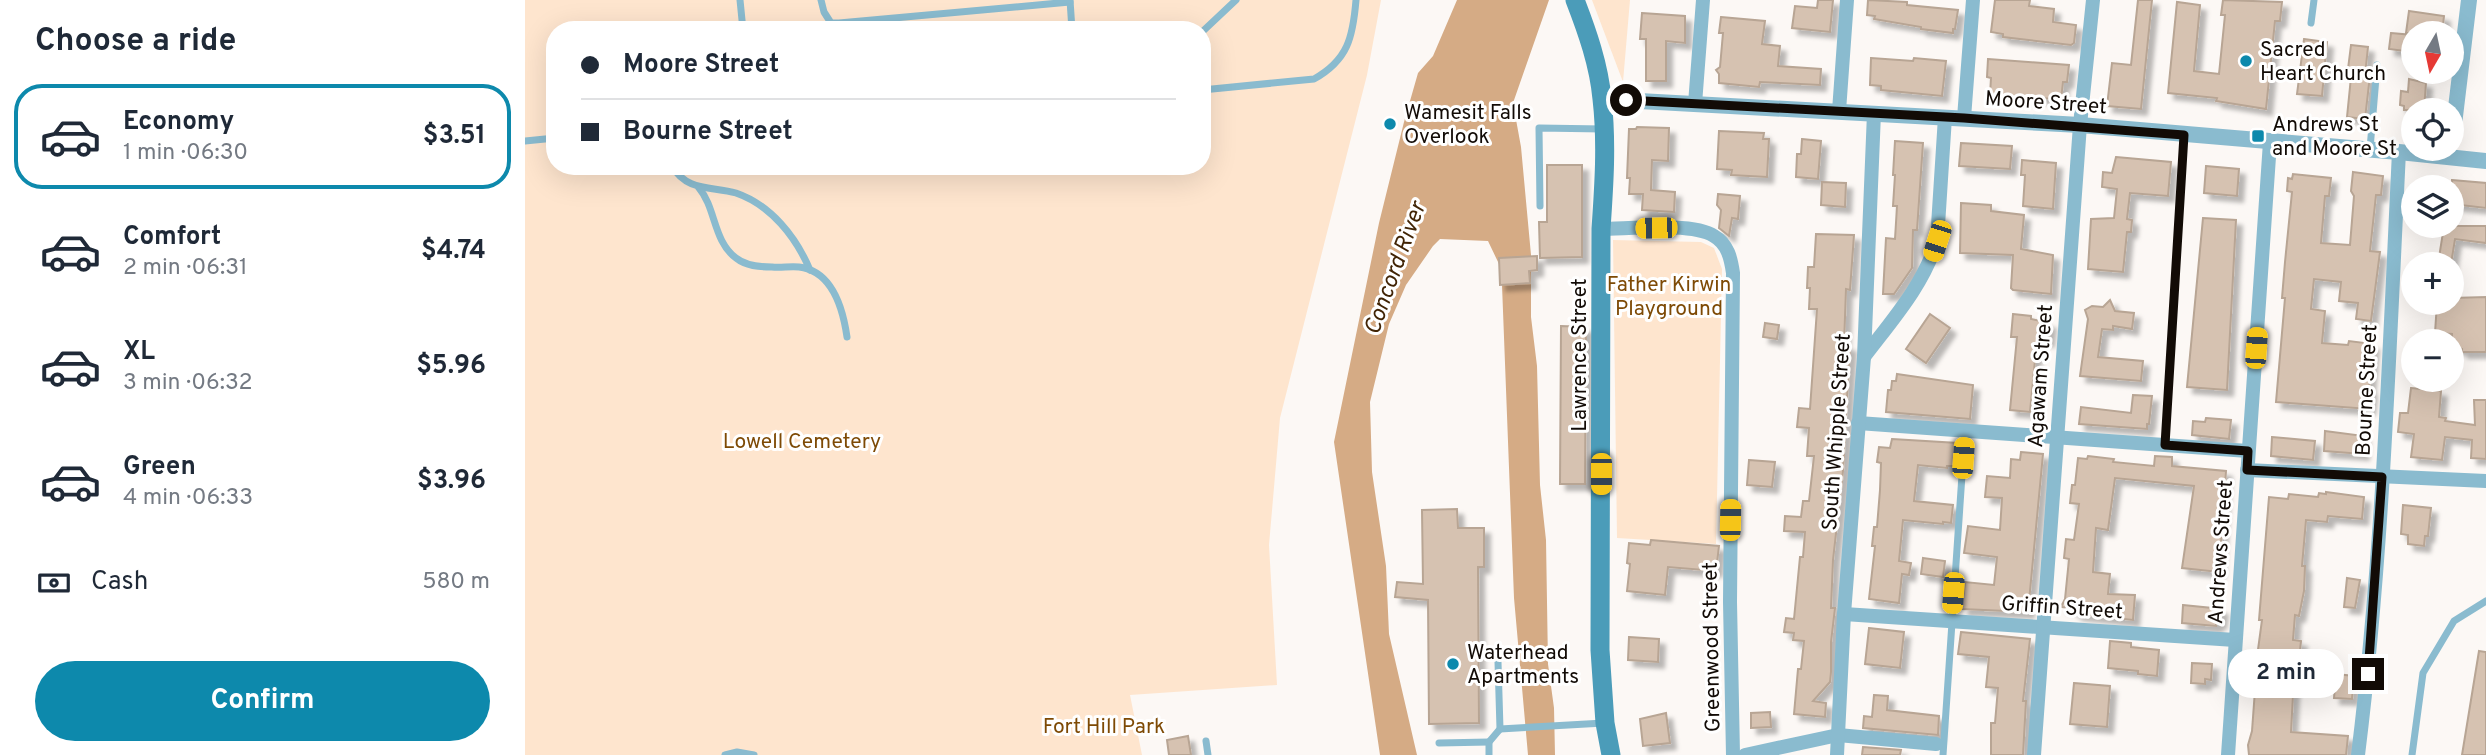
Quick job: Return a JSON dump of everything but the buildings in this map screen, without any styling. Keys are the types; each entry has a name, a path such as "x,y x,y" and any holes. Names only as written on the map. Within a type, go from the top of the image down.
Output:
{"main road":[{"name":"Lawrence Street","path":"1575,0 1590,44 1602,99 1604,130 1605,167 1601,229 1600,650 1605,723 1611,755"}],"street":[{"path":"1695,104 1703,0"},
{"path":"1839,111 1847,0"},
{"path":"1964,118 1973,0"},
{"name":"Agawam Street","path":"2034,755 2056,437 2092,0"},
{"path":"2457,98 2469,0"},
{"name":"Moore Street","path":"1602,99 2080,125 2399,152"},
{"name":"South Whipple Street","path":"1837,755 1864,358 1874,113"},
{"path":"1864,358 1912,294 1932,259 1937,241 1945,117"},
{"name":"Andrews Street","path":"2228,755 2270,142"},
{"name":"Bourne Street","path":"2358,755 2368,674 2382,477 2399,152"},
{"name":"Moore Street","path":"2464,153 2486,161"},
{"name":"Greenwood Street","path":"1601,229 1702,230 1715,236 1731,257 1730,602 1733,755"},
{"path":"1858,424 2248,451"},
{"path":"2247,470 2486,481"},
{"name":"Griffin Street","path":"1845,614 2235,640"},
{"path":"1745,755 1838,735 1939,749"}],"lane":[{"path":"740,0 742,21"},
{"path":"821,0 830,21"},
{"path":"1211,24 1236,0"},
{"path":"1211,89 1314,79 1329,71 1343,56 1351,37 1356,0"},
{"path":"2311,23 2314,0"},
{"path":"860,21 1070,1 1071,21"},
{"path":"2370,149 2377,65"},
{"path":"1540,206 1539,128 1604,130"},
{"path":"2165,445 2184,135"},
{"path":"525,141 546,139"},
{"path":"680,175 704,194 717,232 733,256 757,266 799,267 810,270 823,279 835,293 843,314 847,337"},
{"path":"699,188 734,192 754,201 793,237 810,270"},
{"path":"1939,749 1965,431"},
{"path":"2412,755 2423,673 2454,621 2486,601"},
{"path":"1489,755 1489,742 1500,729 1498,662"},
{"path":"1500,729 1605,723"},
{"path":"1206,741 1208,755"},
{"path":"1439,743 1489,742"},
{"path":"725,755 737,752 754,755"}],"green space":[{"name":"Lowell Cemetery","path":"525,0 1381,0 1367,75 1280,418 1269,545 1277,685 1130,695 1142,755 525,755"},
{"path":"1592,0 1630,0 1623,82"},
{"name":"Father Kirwin Playground","path":"1613,240 1701,242 1714,248 1722,269 1716,544 1617,538"}],"water":[{"name":"Concord River","path":"1457,0 1549,0 1513,103 1521,147 1531,255 1531,317 1537,366 1540,485 1546,540 1548,664 1554,708 1555,755 1528,755 1514,598 1502,285 1499,264 1488,241 1440,239 1433,246 1406,285 1389,324 1370,402 1372,472 1386,566 1389,634 1417,755 1380,755 1334,442 1379,223 1404,122 1418,73 1433,56"}],"place":[{"name":"Sacred Heart Church","path":"2246,61"},
{"name":"Wamesit Falls Overlook","path":"1390,124"},
{"name":"Andrews St and Moore St","path":"2258,136"},
{"name":"Waterhead Apartments","path":"1453,664"}],"route":[{"path":"1626,100 2080,125 2184,135 2165,445 2248,451 2247,470 2382,477 2368,674"}],"park label":[{"name":"Fort Hill Park","path":"1104,726"}]}
